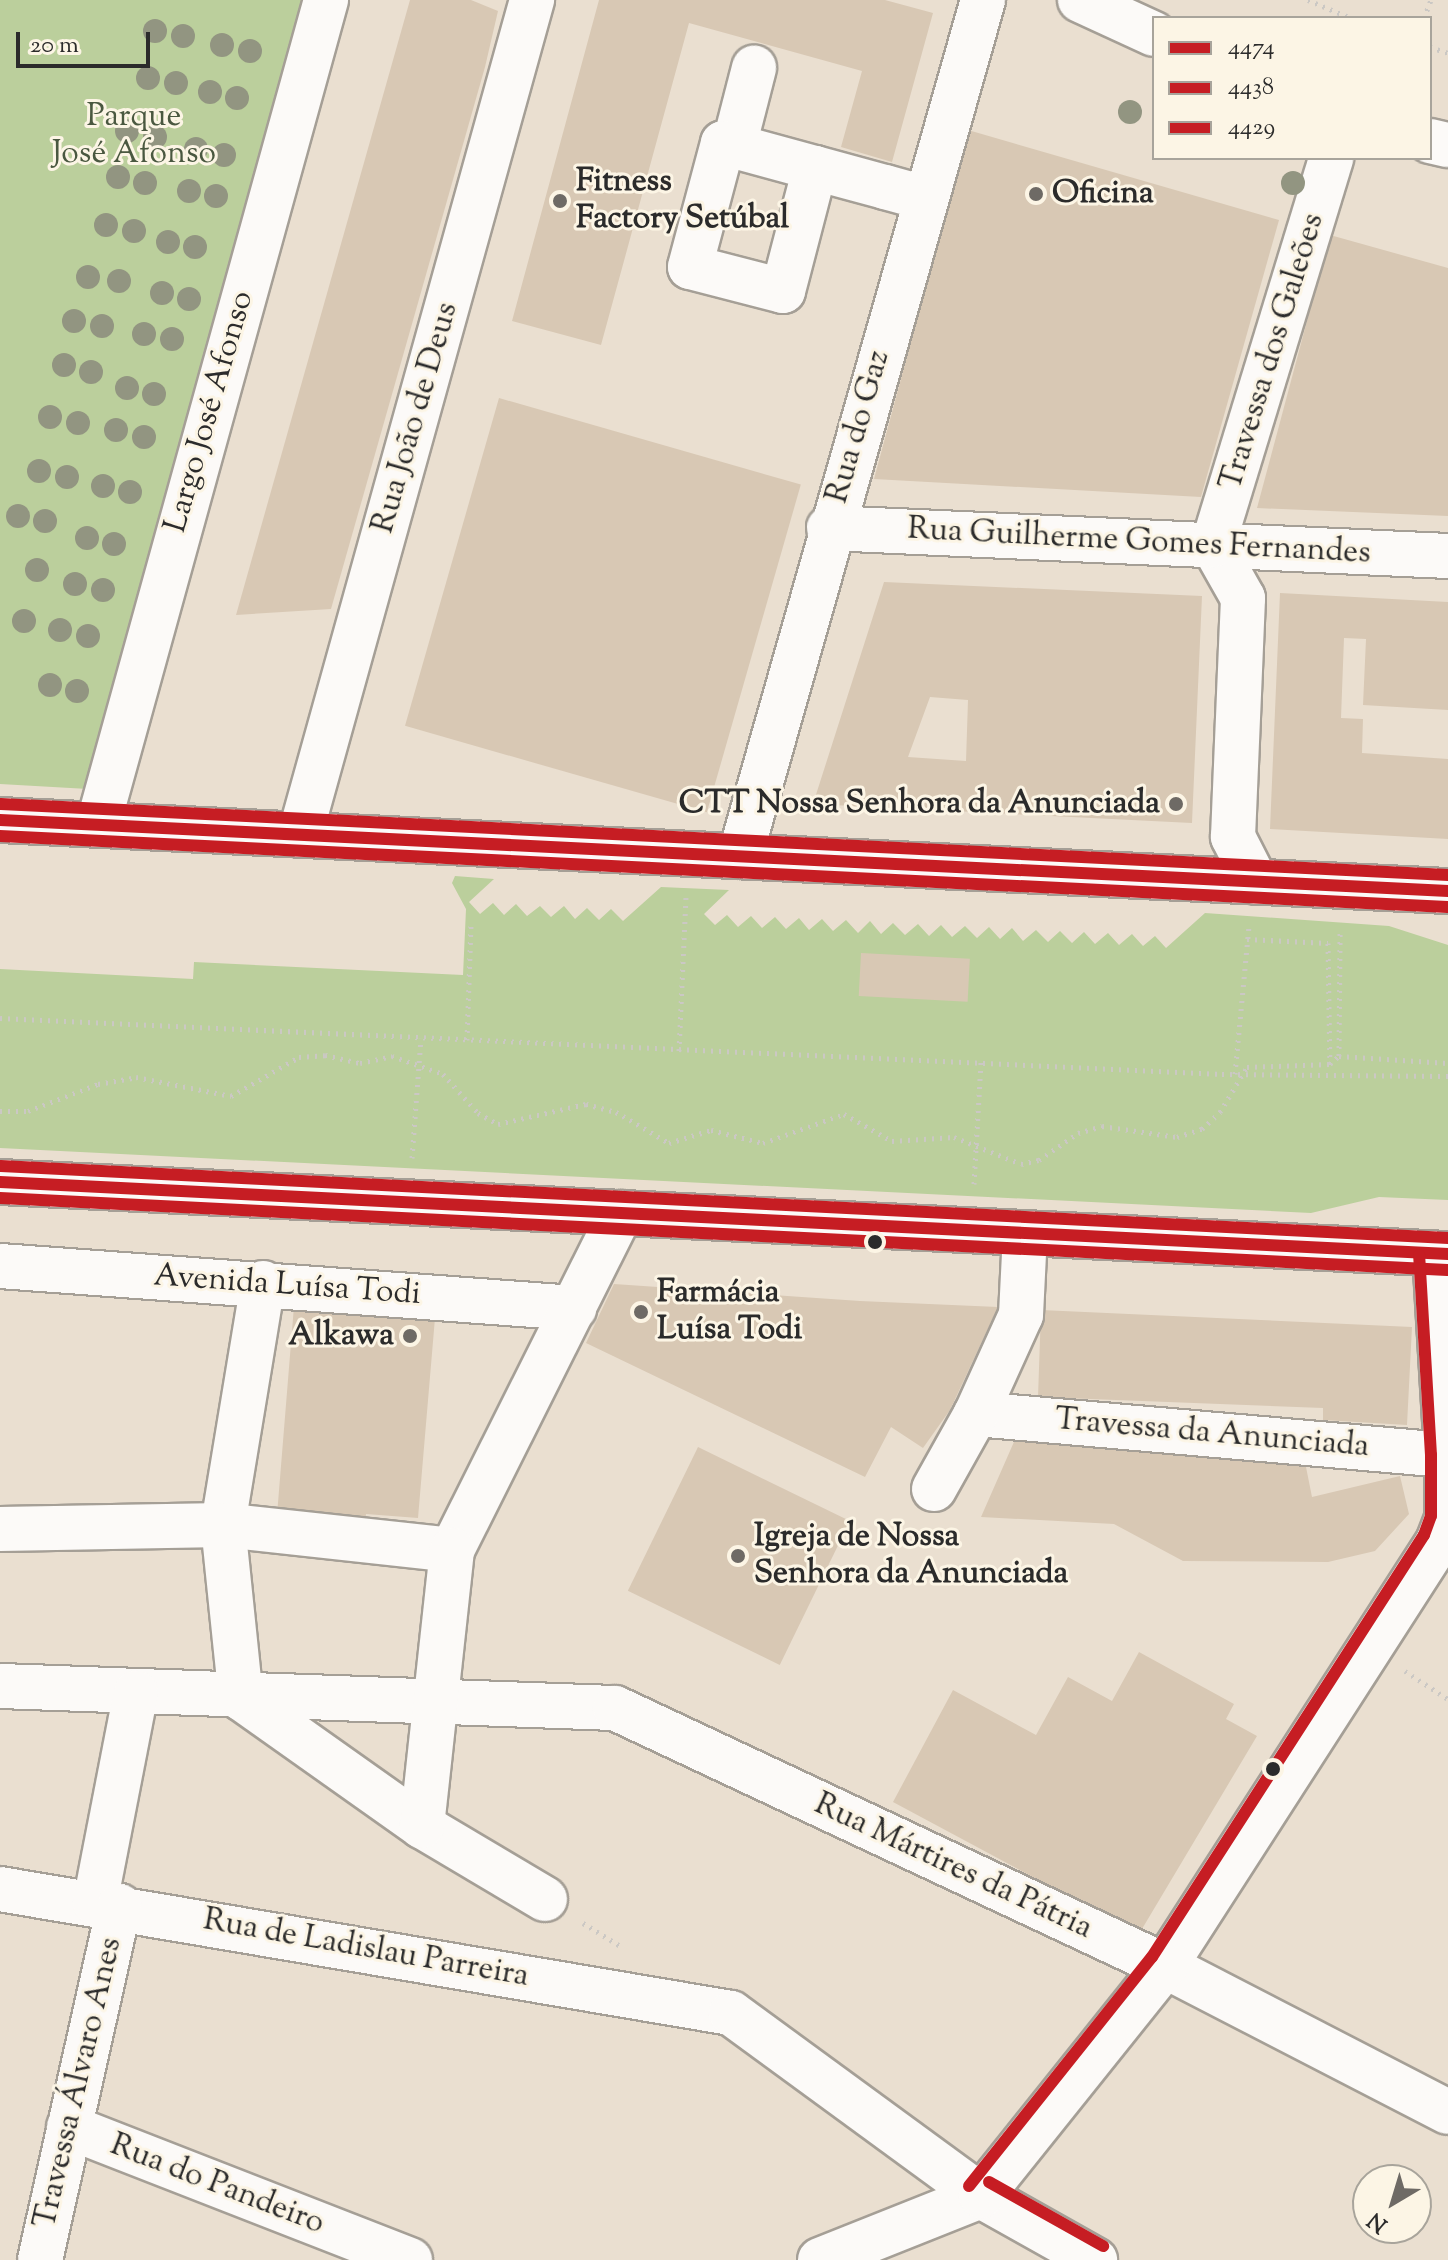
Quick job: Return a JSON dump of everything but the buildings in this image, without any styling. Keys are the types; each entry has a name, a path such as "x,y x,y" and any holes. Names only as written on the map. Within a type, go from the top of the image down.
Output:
{"street":[{"name":"Largo José Afonso","path":"98,825 326,0"},
{"name":"Rua João de Deus","path":"300,835 532,0"},
{"name":"Rua do Gaz","path":"740,856 829,528 983,0"},
{"path":"1080,0 1152,33"},
{"path":"734,146 754,68"},
{"path":"815,168 783,291 690,267 723,143 815,168 925,198"},
{"name":"Travessa dos Galeões","path":"1213,545 1330,160"},
{"name":"Rua Guilherme Gomes Fernandes","path":"829,528 1448,556"},
{"path":"1213,545 1243,598 1233,837 1256,882"},
{"path":"0,820 1448,891"},
{"path":"0,1182 1441,1254 1447,1520 1438,1542 1165,1966 981,2196 820,2260"},
{"path":"422,1826 452,1550 621,1213"},
{"path":"934,1489 976,1414 1021,1315 1025,1233"},
{"name":"Avenida Luísa Todi","path":"0,1266 574,1308"},
{"path":"263,1283 223,1525 241,1698 422,1826 545,1899"},
{"name":"Travessa da Anunciada","path":"976,1414 1447,1455"},
{"path":"0,1529 223,1525 452,1550"},
{"name":"Rua Mártires da Pátria","path":"0,1686 241,1698 436,1698 615,1708 1165,1966 1448,2112"},
{"name":"Travessa Álvaro Anes","path":"40,2260 69,2127 107,1904 136,1693"},
{"name":"Rua de Ladislau Parreira","path":"0,1889 107,1904 731,2013 981,2196"},
{"name":"Rua do Pandeiro","path":"69,2127 410,2260"},
{"path":"981,2196 1095,2260"}],"path":[{"path":"1308,0 1346,16"},
{"path":"679,1051 688,854"},
{"path":"1239,1074 1247,939 1256,882"},
{"path":"1339,1056 1341,886"},
{"path":"467,1040 471,925"},
{"path":"1247,939 1328,943 1329,1073"},
{"path":"0,1018 1239,1074 1448,1076"},
{"path":"401,1202 415,1146 421,1038"},
{"path":"0,1111 28,1111 98,1084 136,1077 231,1096 299,1057 325,1055 360,1063 392,1056 421,1062 443,1074 478,1113 498,1124 586,1104 616,1112 639,1130 669,1143 711,1130 763,1143 844,1114 892,1141 933,1136 976,1142 1021,1164 1039,1160 1078,1133 1102,1126 1177,1137 1202,1129 1220,1112 1239,1074 1247,1067 1330,1064 1339,1056 1448,1063"},
{"path":"973,1230 981,1062"}],"green space":[{"name":"Parque José Afonso","path":"0,0 313,0 88,789 0,784"},
{"path":"455,876 494,879 469,902 480,914 493,903 504,915 516,904 527,916 540,906 551,917 564,906 575,919 587,908 599,920 611,909 623,921 661,887 729,890 704,914 715,925 727,915 738,927 751,916 762,928 775,917 786,929 799,918 809,930 822,919 833,931 846,920 858,933 870,921 881,934 893,923 905,935 918,924 929,936 941,925 952,937 965,926 977,938 989,927 1000,939 1012,928 1023,941 1036,930 1048,942 1060,931 1072,943 1084,932 1095,944 1108,933 1119,945 1132,934 1143,946 1155,936 1166,948 1205,913 1389,926 1448,945 1448,1200 1379,1197 1311,1213 0,1148 0,969 193,979 194,962 463,975 466,909 452,883"}],"transit line":[{"name":"4429","path":"1,804 1448,875"},
{"name":"4474","path":"0,820 1448,891"},
{"name":"4438","path":"0,836 1447,907"},
{"name":"4429","path":"1,1166 1448,1238"},
{"name":"4474","path":"0,1182 1448,1254"},
{"name":"4438","path":"0,1198 1447,1270"},
{"name":"4429","path":"969,2186 1152,1957 1424,1535 1431,1516 1431,1455 1419,1255"},
{"name":"4429","path":"989,2182 1103,2246"}],"place":[{"name":"Oficina","path":"1036,194"},
{"name":"Fitness Factory Setúbal","path":"560,201"},
{"name":"CTT Nossa Senhora da Anunciada","path":"1176,804"},
{"name":"Farmácia Luísa Todi","path":"641,1312"},
{"name":"Alkawa","path":"410,1336"},
{"name":"Igreja de Nossa Senhora da Anunciada","path":"738,1556"}]}
